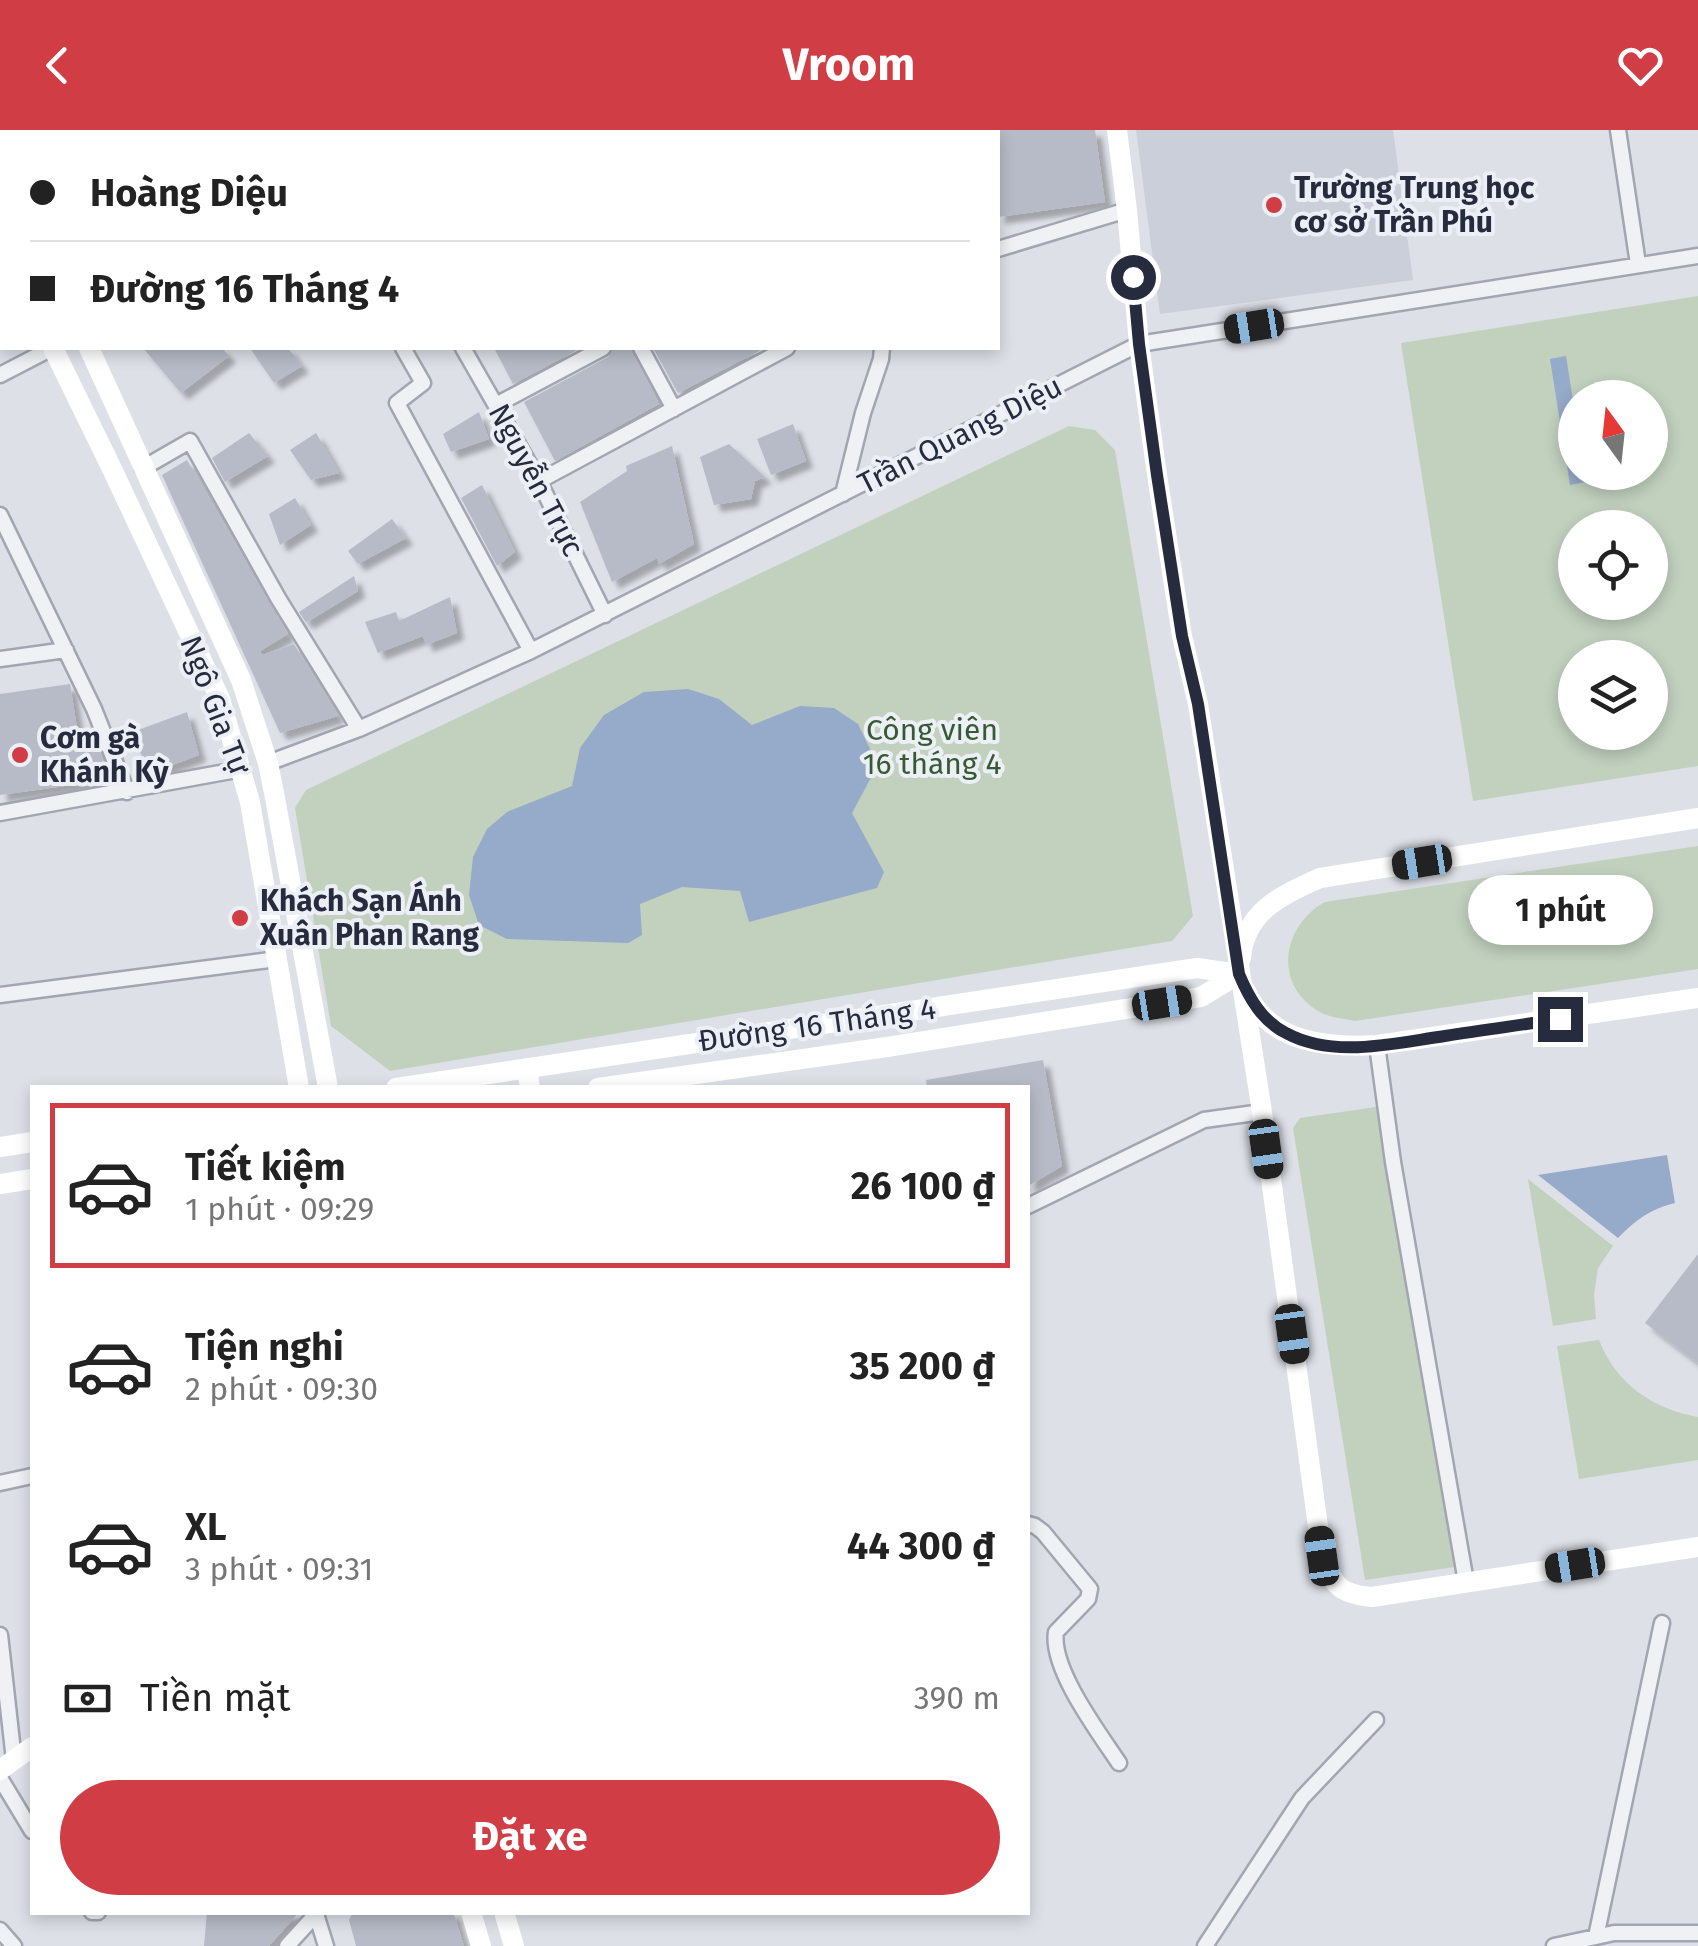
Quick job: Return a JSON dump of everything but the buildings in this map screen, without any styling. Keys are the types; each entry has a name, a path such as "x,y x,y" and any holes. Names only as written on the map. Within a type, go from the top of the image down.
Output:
{"main road":[{"path":"1117,130 1139,344 1162,512 1182,636 1198,704 1262,1112 1322,1556 1332,1581 1349,1595 1372,1596 1698,1547"},
{"name":"Ngô Gia Tự","path":"53,350 220,700 250,802 299,1085"},
{"name":"Ngô Gia Tự","path":"90,350 241,680 268,763 327,1085"},
{"path":"242,769 268,763"},
{"path":"1698,818 1320,878 1292,890 1253,920 1242,947 1239,974 1250,999 1286,1034 1340,1048 1698,998"},
{"name":"Đường 16 Tháng 4","path":"436,1085 528,1078 757,1034 1196,968 1239,974"},
{"name":"Đường 16 Tháng 4","path":"634,1085 1201,996 1239,974"},
{"path":"882,1016 887,1047"},
{"path":"757,1034 763,1064"},
{"path":"0,1146 30,1142"},
{"path":"0,1184 30,1179"},
{"path":"7,1765 30,1748"},
{"path":"472,1915 481,1946"},
{"path":"505,1915 514,1946"}],"street":[{"path":"1618,130 1638,264"},
{"path":"1000,248 1127,210"},
{"name":"Trần Quang Diệu","path":"268,763 358,729 606,615 1139,344 1698,256"},
{"path":"0,375 48,350"},
{"path":"403,350 423,383 397,403 531,651"},
{"name":"Nguyễn Trực","path":"464,350 539,481 606,615"},
{"path":"496,405 599,350"},
{"path":"642,350 674,409"},
{"path":"539,481 784,350"},
{"path":"843,494 882,350"},
{"path":"142,468 190,441 278,598 358,729"},
{"path":"0,515 94,709 128,792"},
{"path":"0,660 66,650"},
{"path":"0,814 242,769"},
{"path":"0,996 277,959"},
{"path":"1377,1045 1393,1162 1466,1582"},
{"path":"1030,1205 1204,1120 1262,1112"},
{"path":"0,1484 30,1476"},
{"path":"1030,1524 1043,1532 1090,1588 1088,1599 1056,1632 1055,1646 1082,1709 1119,1763"},
{"path":"1596,1937 1662,1623"},
{"path":"0,1635 7,1765"},
{"path":"1205,1946 1302,1798 1376,1720"},
{"path":"0,1778 30,1827"},
{"path":"288,1946 316,1915"},
{"path":"317,1915 326,1946"},
{"path":"0,1930 14,1946"},
{"path":"1554,1946 1634,1932 1698,1933"}],"shaded area":[{"name":"Trường Trung học cơ sở Trần Phú","path":"1136,130 1393,130 1413,280 1160,314"}],"green space":[{"path":"1698,296 1698,766 1473,801 1401,343"},
{"name":"Công viên 16 tháng 4","path":"1069,426 1095,430 1115,450 1193,916 1172,941 390,1071 331,1026 295,808 306,790"},
{"path":"1698,846 1698,969 1355,1021 1316,1010 1299,994 1292,980 1288,966 1293,936 1312,911 1325,902"},
{"path":"1376,1107 1455,1567 1365,1580 1293,1128 1300,1118"},
{"path":"1528,1179 1613,1246 1598,1268 1596,1319 1553,1326"},
{"path":"1599,1340 1615,1369 1638,1392 1666,1408 1698,1417 1698,1460 1579,1479 1557,1346"}],"water":[{"path":"1566,356 1570,380 1558,380 1558,409 1550,359"},
{"path":"688,689 719,699 752,725 800,706 834,708 858,724 872,753 873,774 852,813 884,872 877,888 749,922 740,891 682,887 640,904 642,935 628,943 507,939 479,925 469,895 473,857 487,829 507,812 572,786 580,748 604,715 644,692"},
{"path":"1667,1155 1675,1203 1644,1216 1618,1238 1538,1175"}],"place":[{"name":"Trường Trung học cơ sở Trần Phú","path":"1274,205"},
{"name":"Cơm gà Khánh Kỳ","path":"20,755"},
{"name":"Khách Sạn Ánh Xuân Phan Rang","path":"240,918"}],"route":[{"path":"1133,277 1152,442 1182,636 1198,704 1239,974 1250,999 1286,1034 1340,1048 1560,1019"}]}
